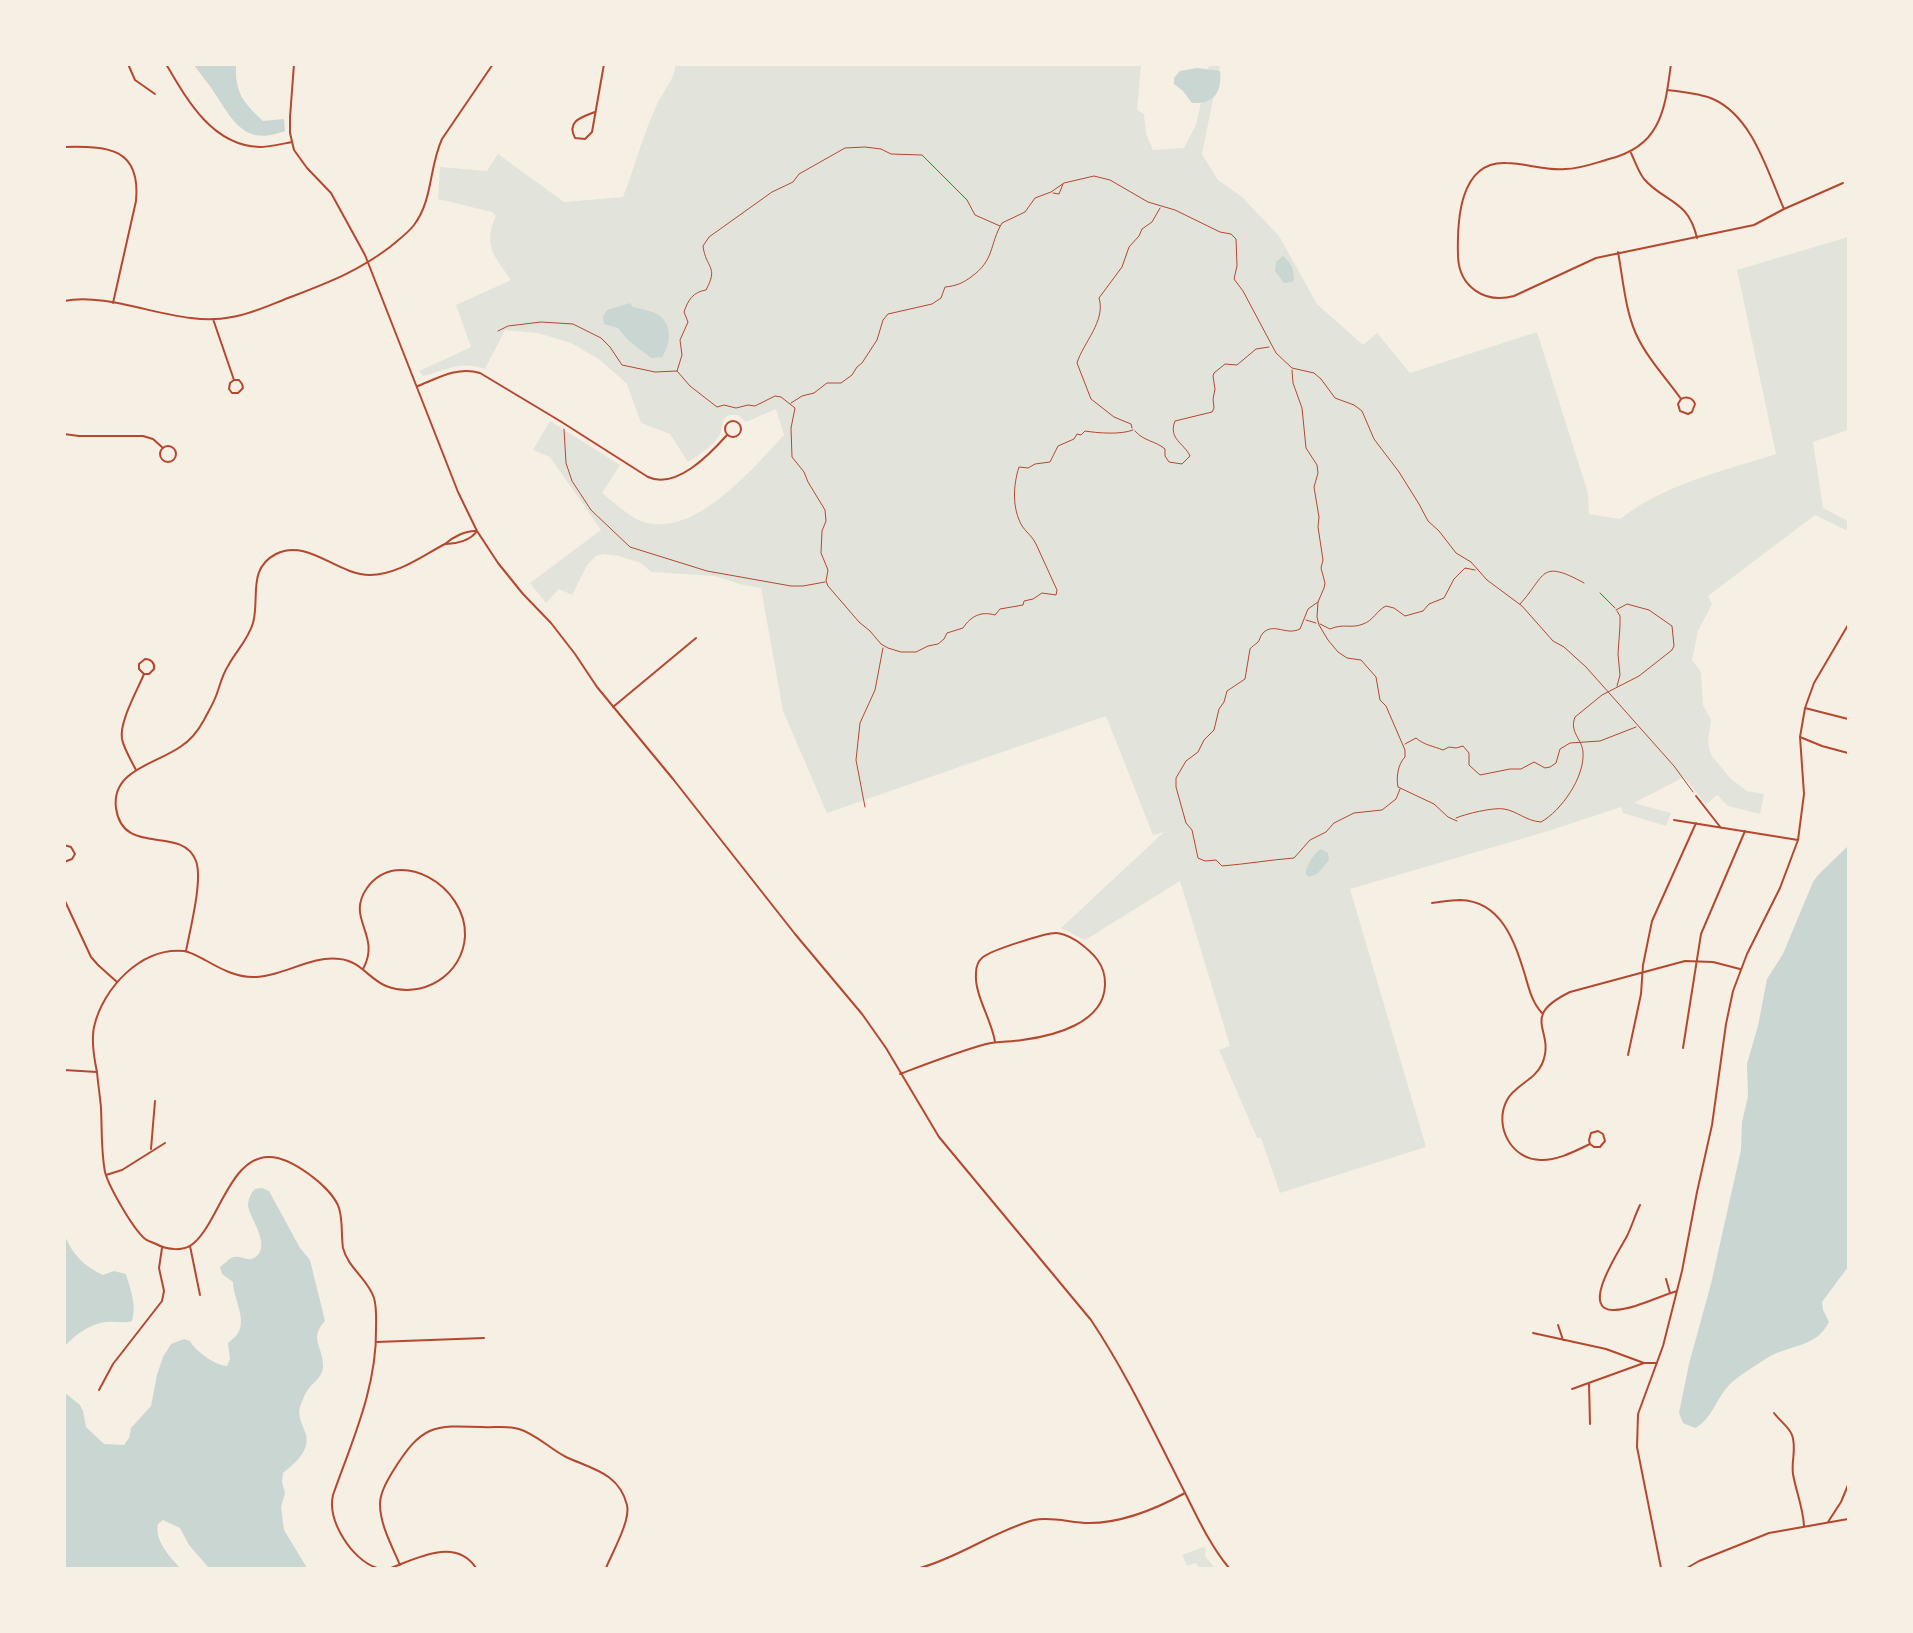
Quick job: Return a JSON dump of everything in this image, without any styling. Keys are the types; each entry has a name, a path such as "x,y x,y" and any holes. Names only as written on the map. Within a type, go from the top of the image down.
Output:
{"street":[{"path":"128,64 135,80 155,94"},
{"path":"166,64 193,108 217,131 248,145 271,146 292,142"},
{"path":"294,64 290,105 292,142 299,158 331,193 356,237 418,386 458,492 477,531 498,563 551,623 614,707 795,934 862,1014 886,1048 939,1137 1093,1323 1113,1353 1185,1493 1229,1569"},
{"path":"64,301 84,299 166,315 213,319 233,317 339,278 367,263 401,238 414,225 423,210 437,149 493,64"},
{"path":"595,112 572,124 575,138 589,136 592,132 604,64"},
{"path":"1671,64 1661,116 1650,136 1631,152 1565,170 1514,163 1495,164 1477,173 1469,182 1461,208 1458,254 1462,276 1468,285 1486,297 1503,299 1514,296 1583,262 1618,252 1754,225 1843,183"},
{"path":"1667,90 1711,98 1741,119 1750,133 1784,209"},
{"path":"64,147 107,148 126,159 135,173 138,184 136,201 113,303"},
{"path":"1631,152 1645,180 1679,204 1689,215 1697,238"},
{"path":"1618,252 1637,335 1681,399"},
{"path":"213,319 234,380"},
{"path":"418,386 457,371 472,371 489,378 564,423 648,477 662,481 678,476 700,461 727,435"},
{"path":"234,380 238,380 243,388 234,394 229,389 230,383 234,380"},
{"path":"1687,397 1692,399 1695,404 1692,412 1683,414 1680,411 1678,404 1681,399 1687,397"},
{"path":"730,422 738,423 741,430 739,434 732,437 727,435 726,425 730,422"},
{"path":"64,434 143,436 153,439 163,448"},
{"path":"168,446 173,448 176,452 174,460 170,462 163,460 160,453 163,448 168,446"},
{"path":"186,951 198,882 196,862 184,846 176,842 143,839 134,835 119,819 116,798 124,779 136,770 180,747 202,724 216,697 228,665 249,635 256,608 256,577 264,563 270,557 284,551 299,550 355,573 372,575 398,569 451,539 471,530 477,531"},
{"path":"445,544 454,544 474,535 477,531"},
{"path":"1661,1569 1639,1456 1636,1431 1638,1414 1644,1393 1658,1363 1677,1291 1709,1142 1729,1008 1740,969 1776,896 1798,840 1804,794 1800,737 1805,708 1814,683 1848,625"},
{"path":"614,707 696,638"},
{"path":"148,659 154,663 154,669 151,673 144,674 139,669 139,664 148,659"},
{"path":"136,770 124,746 122,733 124,722 144,674"},
{"path":"1805,708 1848,719"},
{"path":"1800,737 1848,753"},
{"path":"1696,795 1721,828"},
{"path":"1674,820 1798,840"},
{"path":"1628,1055 1641,994 1652,921 1696,823"},
{"path":"1683,1048 1701,934 1745,831"},
{"path":"64,845 71,847 75,854 72,860 64,862"},
{"path":"363,969 369,959 370,945 361,920 360,907 364,894 372,883 383,875 404,871 424,875 447,890 461,913 465,937 460,955 446,976 430,986 406,990 382,984 363,969 346,960 334,958 270,975 246,977 224,970 186,951 170,952 155,956 134,967 117,982 105,999 93,1030 93,1051 106,1175 133,1225 145,1239 162,1248 184,1249 190,1246 202,1234 233,1181 248,1164 259,1158 271,1156 281,1159 315,1178 324,1185 338,1204 347,1259 374,1296 376,1359 368,1396 333,1495 332,1505 338,1526 351,1550 366,1564 377,1569"},
{"path":"64,899 92,957 117,982"},
{"path":"1432,903 1460,900 1471,902 1486,908 1500,918 1510,932 1534,1002 1542,1013 1541,1028 1545,1050 1543,1062 1537,1072 1516,1089 1505,1102 1503,1113 1505,1135 1518,1153 1539,1160 1562,1157 1590,1144"},
{"path":"900,1074 995,1042 1023,1040 1054,1032 1075,1025 1093,1014 1102,1001 1105,981 1101,966 1092,953 1069,936 1053,933 992,953 981,959 976,970 976,981 995,1042"},
{"path":"1542,1013 1555,1000 1570,992 1674,964 1697,960 1740,969"},
{"path":"64,1070 97,1072"},
{"path":"151,1151 155,1101"},
{"path":"1598,1131 1603,1134 1605,1139 1602,1146 1594,1147 1590,1144 1592,1133 1598,1131"},
{"path":"106,1175 122,1170 165,1143"},
{"path":"1640,1206 1602,1285 1600,1301 1603,1306 1614,1310 1677,1291"},
{"path":"190,1246 200,1295"},
{"path":"99,1390 113,1364 162,1301 164,1291 159,1268 162,1248"},
{"path":"1666,1279 1670,1293"},
{"path":"1558,1325 1563,1340"},
{"path":"1533,1333 1606,1348 1644,1363"},
{"path":"376,1342 484,1338"},
{"path":"1572,1389 1644,1363 1658,1363"},
{"path":"1589,1384 1590,1424"},
{"path":"1774,1413 1792,1434 1793,1474 1803,1507 1804,1526"},
{"path":"400,1565 381,1516 382,1494 393,1471 416,1441 435,1428 451,1425 517,1428 562,1455 613,1479 623,1492 628,1513 606,1569"},
{"path":"1828,1522 1841,1502 1848,1485"},
{"path":"920,1569 944,1561 1021,1524 1037,1520 1105,1522 1138,1514 1185,1493"},
{"path":"1687,1569 1699,1561 1769,1533 1848,1519"},
{"path":"392,1569 423,1555 441,1551 459,1555 468,1560 476,1569"}],"path":[{"path":"676,371 682,355 680,340 688,322 684,312 688,300 698,292 706,290 712,280 712,268 704,253 703,246 706,241 772,192 793,182 799,174 845,148 872,148 912,156 922,155 967,200 975,215 1000,226"},
{"path":"790,403 802,396 814,393 827,383 841,383 852,375 877,340 883,320 888,314 932,304 941,298 945,287 963,283 985,266 1000,226 1005,221 1025,212 1032,199 1052,192 1063,184 1090,176 1110,180 1134,195 1175,210 1220,232 1231,234 1236,239 1237,266 1234,279 1243,291 1271,347 1292,368 1314,373 1335,398 1354,405 1362,411 1374,439 1399,472 1428,521 1443,535 1456,553 1471,562 1477,571 1520,604 1553,641 1564,647 1609,691 1696,795"},
{"path":"1052,192 1059,194 1063,184"},
{"path":"1162,207 1152,222 1142,229 1129,247 1122,267 1101,294 1097,324 1077,363 1090,399 1114,417 1131,424 1140,438 1155,442 1165,449 1165,456 1169,462 1182,464 1190,456 1176,439 1173,427 1175,421 1213,411 1215,389 1213,376 1217,369 1225,364 1238,364 1256,349 1271,347"},
{"path":"498,331 508,326 542,322 573,324 601,338 622,364 649,371 676,371 690,386 717,407 724,405 736,408 755,406 775,396 790,403 795,408 791,428 792,457 804,472 825,510 826,521 822,531 821,553 828,570 826,581 840,602 884,646 901,652 916,652 938,644 945,639 947,633 963,628 969,619 979,614 995,615 1000,609 1023,605 1024,601 1042,593 1056,596 1057,590 1037,544 1021,524 1014,503 1014,481 1019,467 1028,468 1035,464 1050,462 1058,446 1085,431 1114,434 1133,430"},
{"path":"1292,368 1293,383 1302,408 1306,448 1317,465 1318,473 1314,487 1320,517 1318,527 1323,560 1321,568 1325,583 1318,602 1318,624 1338,652 1347,658 1361,660 1371,669 1378,684 1380,700 1386,706 1403,746 1405,757 1400,761 1397,785 1400,789 1434,804 1448,817 1457,821"},
{"path":"564,423 566,463 572,481 591,510 630,547 707,571 791,586 826,581"},
{"path":"1304,620 1330,629 1339,625 1364,624 1386,606 1394,608 1405,616 1423,611 1429,604 1444,598 1454,579 1465,568 1477,571"},
{"path":"1520,604 1540,576 1546,572 1567,574 1584,583"},
{"path":"1600,593 1616,610 1620,621 1618,654 1620,675 1617,688"},
{"path":"1318,602 1308,609 1300,629 1284,632 1276,627 1269,629 1250,649 1245,679 1227,691 1219,709 1214,730 1204,740 1198,752 1186,761 1176,778 1176,787 1186,823 1192,830 1198,858 1203,861 1216,860 1222,866 1294,858 1310,840 1326,832 1334,823 1354,813 1382,810 1396,799 1400,789"},
{"path":"1455,819 1468,814 1502,808 1536,821 1545,819 1564,801 1574,785 1583,759 1574,730 1575,717 1609,691 1639,676 1672,650 1674,634 1669,623 1649,610 1627,604 1616,610"},
{"path":"865,807 856,760 860,723 875,690 884,646"},
{"path":"1403,746 1416,738 1422,744 1443,750 1463,746 1469,753 1468,764 1478,775 1484,775 1521,769 1536,762 1545,768 1550,767 1556,763 1559,750 1570,742 1600,741 1638,726"}],"shaded area":[{"path":"194,65 236,65 237,83 245,102 263,121 284,119 285,131 260,136 243,129 235,123"},
{"path":"675,65 1141,65 1137,110 1144,114 1146,134 1153,150 1184,148 1196,125 1209,65 1220,65 1202,154 1218,180 1242,197 1279,236 1317,304 1363,345 1377,333 1410,373 1537,332 1588,493 1589,514 1620,519 1656,496 1675,488 1776,454 1737,270 1848,237 1848,430 1813,442 1823,508 1848,521 1848,531 1815,515 1708,596 1712,604 1698,631 1692,660 1701,672 1703,705 1711,720 1708,742 1711,755 1731,779 1747,791 1764,794 1760,814 1728,806 1717,795 1706,804 1684,777 1634,803 1671,813 1666,826 1623,813 1621,807 1545,832 1350,889 1426,1147 1280,1193 1261,1138 1257,1138 1219,1050 1230,1046 1180,881 1085,940 1061,928 1164,832 1153,835 1106,716 827,813 783,711 761,588 715,576 651,572 641,563 603,554 596,556 587,565 572,595 559,589 546,603 530,583 601,530 550,457 533,450 550,421 620,465 602,493 639,520 663,524 683,520 703,510 721,497 740,481 784,435 776,409 746,422 738,415 729,415 724,420 716,440 705,451 688,462 670,434 641,423 627,384 600,360 571,343 538,333 505,330 485,369 468,365 423,376 419,371 471,347 456,305 511,280 490,243 496,216 492,212 438,199 440,167 487,171 498,154 564,202 623,197 648,125 672,79"},
{"path":"1197,68 1220,71 1220,85 1211,99 1206,102 1192,103 1174,84 1174,78 1180,71"},
{"path":"1283,256 1292,266 1294,279 1292,282 1284,283 1275,271 1276,262"},
{"path":"630,303 633,307 657,314 667,325 669,336 662,357 651,358 628,340 618,328 604,324 603,316 607,310"},
{"path":"1848,846 1848,1267 1822,1302 1829,1322 1824,1330 1810,1341 1767,1358 1737,1378 1725,1390 1706,1419 1695,1428 1683,1423 1679,1413 1741,1150 1742,1122 1748,1096 1747,1064 1758,1026 1767,979 1783,954 1813,882"},
{"path":"1321,849 1328,853 1329,860 1317,874 1309,877 1306,875 1308,864"},
{"path":"262,1188 269,1191 300,1248 310,1260 325,1321 317,1337 323,1369 306,1393 300,1408 306,1446 300,1457 283,1473 282,1482 285,1493 281,1507 284,1530 307,1568 209,1568 189,1545 180,1528 163,1520 158,1524 158,1536 164,1548 180,1568 65,1568 65,1393 80,1405 86,1427 104,1444 124,1445 129,1438 131,1428 151,1406 157,1375 163,1357 171,1344 184,1339 190,1341 206,1357 217,1364 227,1366 230,1359 228,1343 238,1333 241,1321 233,1282 222,1274 220,1267 231,1258 251,1259 259,1253 261,1240 248,1203 255,1189"},
{"path":"65,1236 75,1254 90,1268 103,1275 114,1271 126,1274 134,1309 132,1321 107,1322 89,1327 65,1346"},
{"path":"1203,1547 1206,1549 1205,1556 1215,1568 1199,1568 1196,1563 1187,1566 1182,1555"}]}
